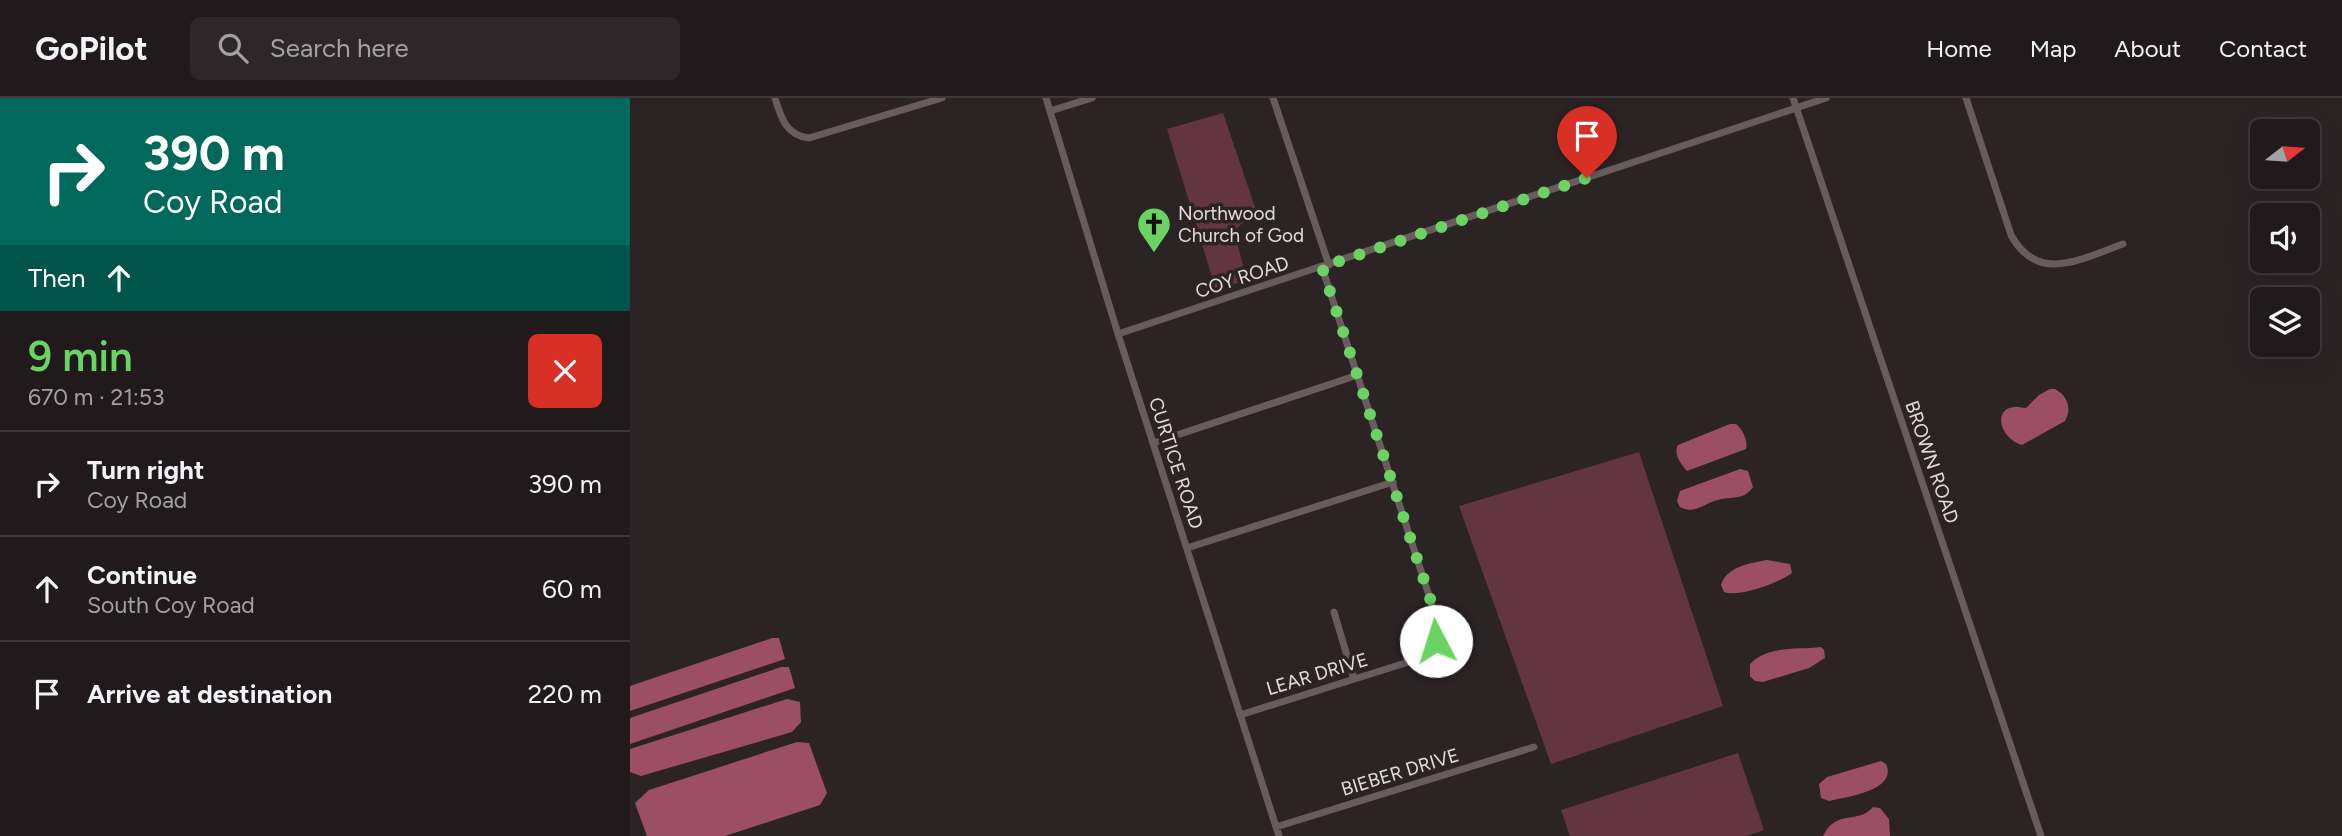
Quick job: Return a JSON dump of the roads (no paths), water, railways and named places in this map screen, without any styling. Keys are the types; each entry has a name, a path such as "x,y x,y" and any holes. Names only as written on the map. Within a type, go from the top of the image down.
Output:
{"street":[{"path":"775,98 785,126 799,137 809,138 942,98"},
{"name":"CURTICE ROAD","path":"1046,98 1118,334 1279,836"},
{"path":"1050,111 1092,98"},
{"path":"1187,548 1394,482 1358,375 1273,98"},
{"name":"BROWN ROAD","path":"1793,98 2041,836"},
{"name":"COY ROAD","path":"1118,334 1826,98"},
{"path":"1966,98 2011,235 2023,252 2041,263 2055,265 2123,244"},
{"path":"1153,443 1358,375"},
{"name":"LEAR DRIVE","path":"1240,715 1419,659 1436,641 1436,617 1394,482"},
{"path":"1334,612 1354,679"},
{"name":"BIEBER DRIVE","path":"1276,827 1534,747"}],"place":[{"name":"Northwood Church of God","path":"1154,254"}]}
